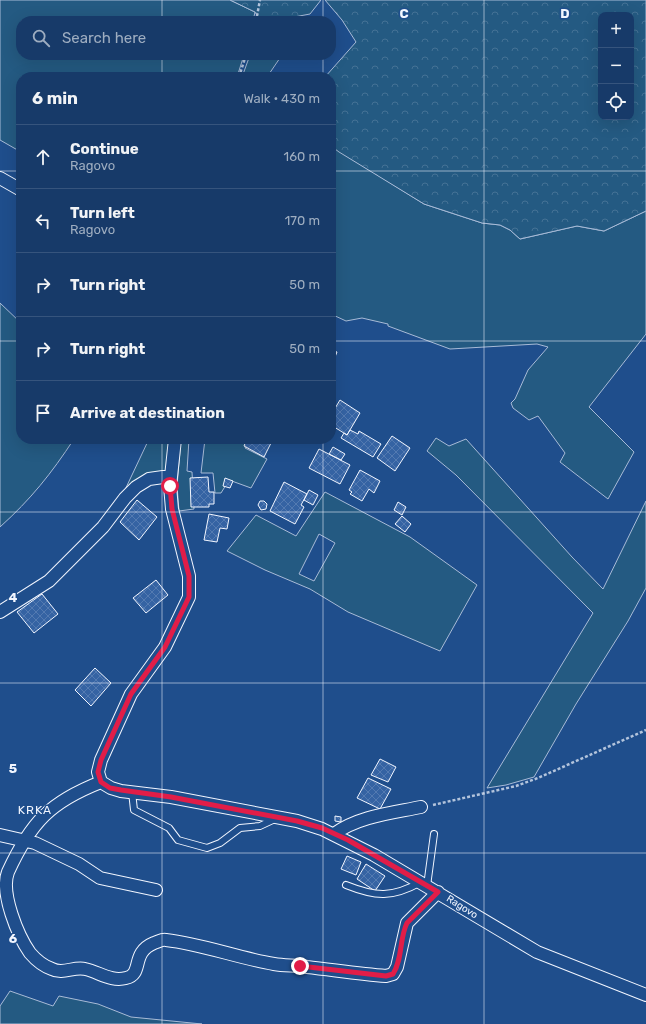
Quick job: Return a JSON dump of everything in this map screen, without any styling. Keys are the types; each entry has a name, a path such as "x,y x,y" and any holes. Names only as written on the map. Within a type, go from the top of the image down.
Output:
{"street":[{"path":"0,178 16,187"},
{"path":"175,444 170,486 172,509 189,576 189,597 165,647 131,694 101,760 98,772 101,782 76,792 57,803 46,813 24,839 7,874 8,903 14,921 30,953 37,961 54,970 61,972 84,968 108,978 120,979 128,978 136,971 139,956 144,947 164,940 275,964 386,976 393,974 397,967 407,923 438,892"},
{"path":"0,612 49,580 103,527 125,498 136,487 149,479 163,476 172,477"},
{"name":"Ragovo","path":"101,782 110,788 297,821 334,834 438,892 516,941 537,952 646,995"},
{"path":"334,834 343,827 364,819 421,807"},
{"path":"0,834 24,839 60,854 100,878 156,890"}],"lane":[{"path":"132,792 134,810 169,828 178,840 198,847 207,848 220,843 240,828 260,826 278,817"},
{"path":"346,884 366,893 377,895 408,890 424,884 434,834"}],"path":[{"path":"257,16 260,0"},
{"path":"241,72 244,60"},
{"path":"421,807 516,786 538,778 646,730"}],"green space":[{"path":"0,0 230,0 255,12 254,16 16,16 16,60 242,60 239,72 16,72 16,149 0,140"},
{"path":"230,0 321,0 310,14 299,16 257,16 255,12"},
{"path":"325,0 646,0 646,211 604,231 577,226 520,239 510,230 500,225 482,223 424,204 336,150 336,72 329,72 356,42 342,20"},
{"path":"248,60 279,60 270,72 244,72"},
{"path":"336,149 424,204 482,223 500,225 510,230 520,239 577,226 604,231 646,211 646,334 589,407 634,452 608,499 560,462 565,453 538,416 529,420 513,408 511,403 515,399 528,370 548,347 537,344 450,349 388,326 388,324 362,318 346,321 336,316"},
{"path":"0,303 16,318 16,444 71,444 40,486 0,527"},
{"path":"436,438 449,446 466,439 572,557 603,589 646,501 646,588 628,621 576,704 534,777 506,785 487,788 593,613 456,475 427,451"},
{"path":"147,444 171,444 168,471 123,494"},
{"path":"181,444 189,444 187,471 192,472 194,509 179,511 177,486"},
{"path":"204,444 247,444 245,448 267,459 251,488 229,480 221,493 215,493 213,473 201,473"},
{"path":"325,492 410,537 477,585 440,651 348,612 310,589 265,570 227,551 256,515 296,536","holes":["319,534 335,543 314,581 299,574"]},
{"path":"10,991 53,1006 59,996 98,1004 131,1017 202,1024 0,1024 0,1006"}],"building":[{"path":"340,400 360,413 347,435 336,428 336,407"},
{"path":"350,430 358,434 359,431 381,444 373,457 341,438 344,433 347,435"},
{"path":"392,436 410,448 395,471 377,458"},
{"path":"245,444 270,444 264,457 244,446"},
{"path":"333,447 345,454 341,460 329,454"},
{"path":"319,449 350,465 340,484 309,468"},
{"path":"360,470 380,481 374,493 369,489 362,501 350,494 352,492 349,490"},
{"path":"208,477 209,492 214,492 214,504 209,504 209,507 191,507 190,478"},
{"path":"225,478 233,481 230,488 223,486"},
{"path":"284,482 307,494 301,505 304,507 295,524 270,511"},
{"path":"309,490 318,495 313,505 304,500"},
{"path":"137,500 157,517 139,540 120,522"},
{"path":"260,501 264,501 267,504 266,509 261,510 258,505"},
{"path":"398,502 406,507 402,515 394,510"},
{"path":"209,514 229,518 227,529 220,528 217,542 204,540"},
{"path":"402,516 411,524 405,532 395,524"},
{"path":"156,580 168,595 146,613 133,598"},
{"path":"42,594 58,614 34,633 17,612"},
{"path":"95,668 111,683 91,706 75,690"},
{"path":"380,759 396,767 388,782 371,775"},
{"path":"368,778 391,789 380,809 357,798"},
{"path":"335,816 341,817 341,822 335,821"},
{"path":"347,856 361,862 356,875 341,869"},
{"path":"366,864 385,876 375,891 357,879"}],"district":[{"name":"KRKA","path":"35,810"}],"route":[{"path":"170,486 172,509 189,576 189,597 165,647 131,694 101,760 98,772 101,782 110,788 171,797 297,821 322,828 348,840 438,892 417,912 404,928 400,961 393,974 386,976 300,966"}]}
